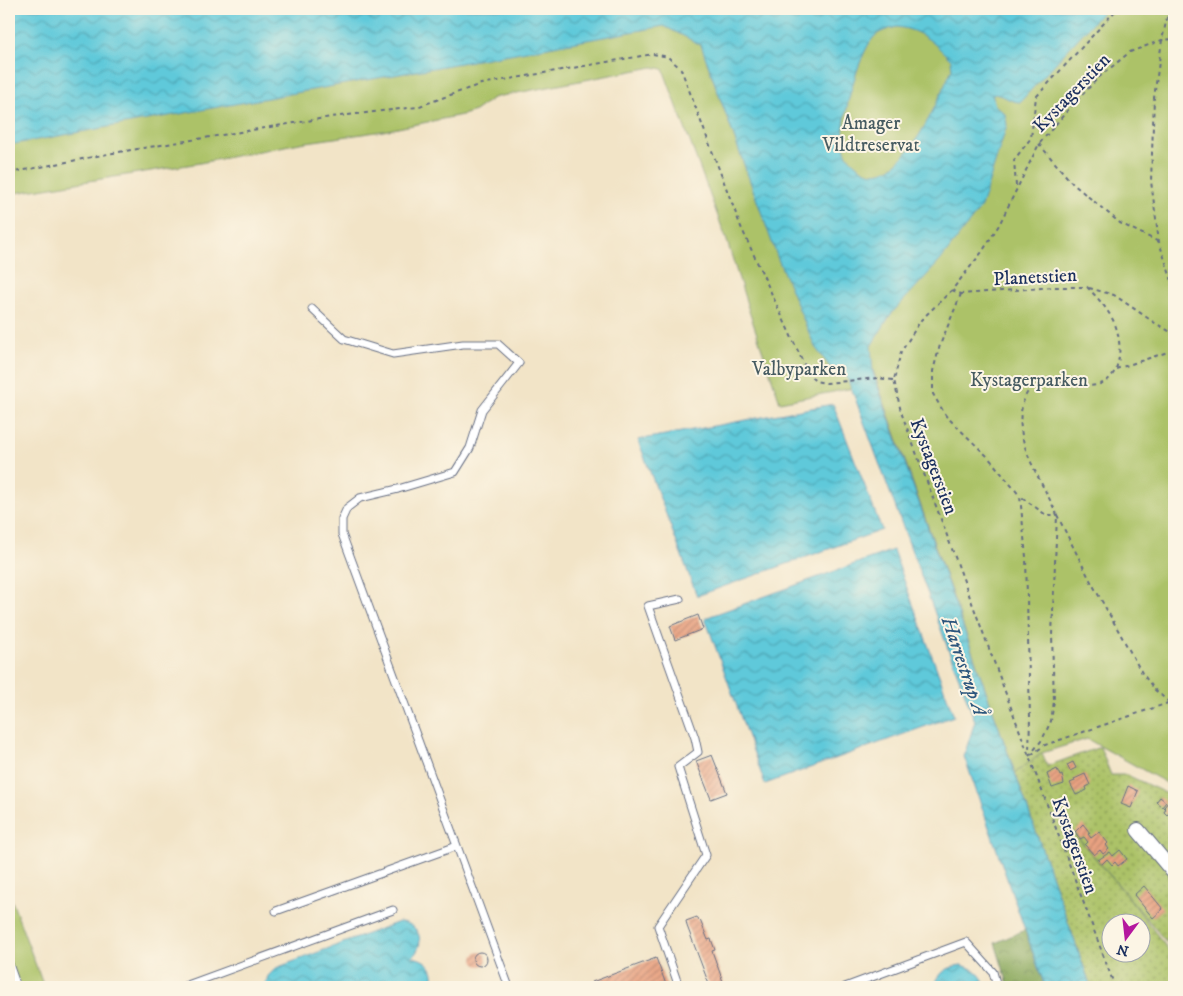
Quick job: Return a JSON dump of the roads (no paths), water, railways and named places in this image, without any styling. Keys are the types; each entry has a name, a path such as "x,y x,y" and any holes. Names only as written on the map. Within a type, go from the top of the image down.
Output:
{"street":[{"path":"1138,830 1174,873"}],"lane":[{"path":"312,308 344,339 393,354 463,344 498,344 520,363 482,410 470,448 456,472 360,498 346,508 342,519 342,534 509,987"},
{"path":"679,987 658,926 706,855 678,767 698,752 695,738 648,606 680,599"},
{"path":"276,911 457,846"},
{"path":"182,987 393,910"},
{"path":"845,987 966,942 993,972 997,987"},
{"path":"9,964 17,987"}],"water":[{"name":"Amager Vildtreservat","path":"9,9 1105,9 1020,102 992,94 995,105 1005,114 1007,125 981,207 940,261 891,314 871,346 873,373 1091,987 1045,987 964,756 975,721 852,390 846,376 833,371 815,347 778,259 701,45 664,26 9,145","holes":["897,27 921,34 933,43 951,60 952,69 918,138 905,155 891,167 877,173 862,169 848,157 844,147 843,136 847,107 861,59 873,38 884,31"]},
{"path":"833,404 882,530 697,596 638,440"},
{"path":"893,550 954,716 765,784 705,618"},
{"path":"399,922 412,926 419,935 419,946 417,952 412,957 423,960 430,967 433,976 430,987 265,987 268,976 276,968"},
{"path":"961,965 977,972 986,987 935,987 941,974 952,967"}],"park label":[{"name":"Valbyparken","path":"799,368"},
{"name":"Kystagerparken","path":"1029,379"}],"water label":[{"name":"Harrestrup Å","path":"965,666"}]}
